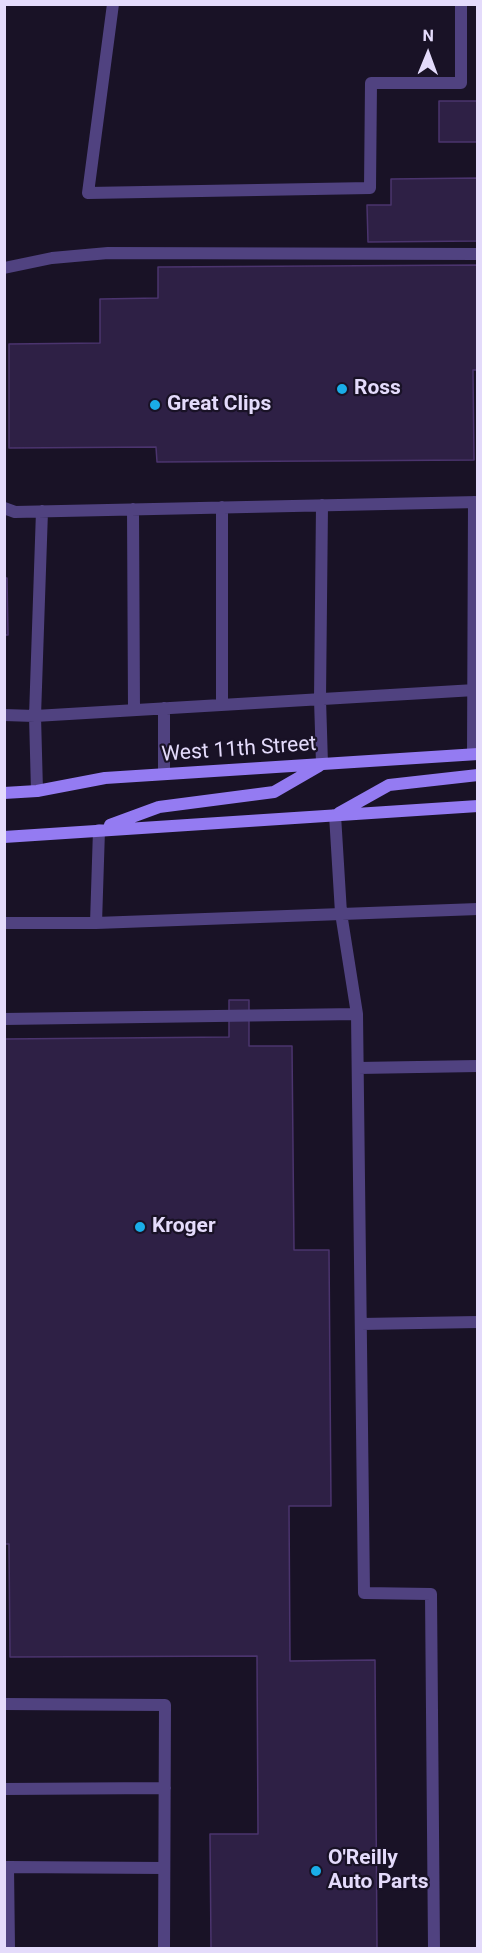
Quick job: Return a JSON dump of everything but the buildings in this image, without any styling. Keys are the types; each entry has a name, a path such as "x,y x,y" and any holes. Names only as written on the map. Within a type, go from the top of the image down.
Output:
{"main road":[{"name":"West 11th Street","path":"4,793 37,791 105,778 475,754"},
{"path":"99,830 159,807 274,792 322,764"},
{"path":"335,815 389,785 477,774"},
{"path":"4,837 477,806"}],"lane":[{"path":"113,4 88,193 370,188 371,83 461,83 461,4"},
{"path":"5,268 52,258 108,253 477,254"},
{"path":"4,508 15,512 476,502 475,754"},
{"path":"322,505 320,699 322,764"},
{"path":"222,507 222,705"},
{"path":"133,509 134,710"},
{"path":"37,791 35,716 42,511"},
{"path":"4,715 35,716 475,690"},
{"path":"164,708 164,774"},
{"path":"335,815 340,914 357,1014 364,1593 431,1594 434,1948"},
{"path":"96,922 99,830"},
{"path":"4,923 477,909"},
{"path":"4,1020 357,1014"},
{"path":"358,1068 477,1066"},
{"path":"361,1324 477,1322"},
{"path":"4,1704 165,1705 164,1948"},
{"path":"4,1790 165,1788"},
{"path":"9,1948 6,1867 164,1868"}],"place":[{"name":"Ross","path":"342,389"},
{"name":"Great Clips","path":"155,405"},
{"name":"Kroger","path":"140,1227"},
{"name":"O'Reilly Auto Parts","path":"316,1871"}]}
